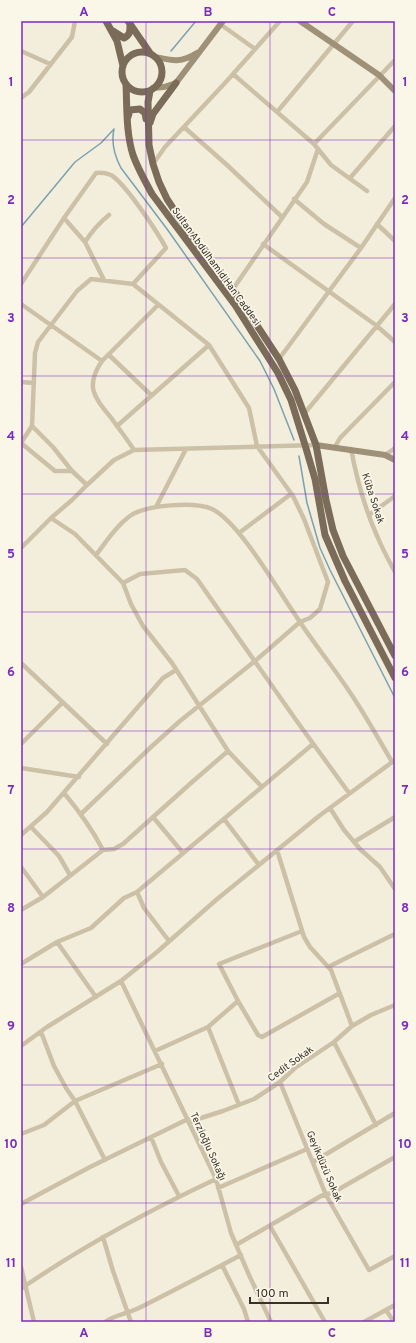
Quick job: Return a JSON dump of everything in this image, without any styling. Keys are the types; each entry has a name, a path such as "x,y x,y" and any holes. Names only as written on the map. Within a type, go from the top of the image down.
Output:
{"main road":[{"path":"106,21 117,41 123,66"},
{"path":"112,30 124,38 130,33 129,23"},
{"path":"129,23 160,62 162,69 160,82 152,90 137,92 131,89 123,79 122,72 126,60 131,55 137,53 144,52 153,55"},
{"path":"148,129 153,114 176,83"},
{"name":"Sultan Abdülhamid Han Caddesi","path":"126,84 129,134 133,154 144,180 152,194 235,306 278,373 290,400 306,445 315,479 325,535 345,581 395,678"},
{"name":"Sultan Abdülhamid Han Caddesi","path":"152,90 148,102 149,145 153,164 167,199 186,228 233,289 280,359 295,390 316,444 333,530 343,556 395,656"},
{"path":"128,117 130,110 140,109 145,113 148,129"}],"street":[{"path":"21,98 29,92 72,37 75,21"},
{"path":"153,164 165,147 280,21"},
{"path":"300,21 379,75 395,91"},
{"path":"277,112 353,21"},
{"path":"152,90 176,83 222,23 255,49"},
{"path":"21,51 50,64"},
{"path":"153,55 178,61 184,60 200,51"},
{"path":"314,144 395,60"},
{"path":"233,74 314,144 331,165 367,191"},
{"path":"184,126 282,217"},
{"path":"350,178 395,126"},
{"path":"233,289 306,182 318,149"},
{"path":"21,284 64,218 96,173 102,172 113,176 124,187 166,248 133,284"},
{"path":"280,359 328,291 361,248 395,198"},
{"path":"294,199 324,224 361,248"},
{"path":"85,242 91,232 109,215"},
{"path":"64,218 85,242 104,280"},
{"path":"377,224 395,241"},
{"path":"263,244 377,326 395,342"},
{"path":"72,471 55,471 21,443 32,426 35,353 38,342 78,291 91,279 133,284 209,345 249,408 257,446 291,494 304,519 328,582 320,610 310,618 300,622 255,661 198,706 151,747 81,814"},
{"path":"21,304 102,361"},
{"path":"304,414 395,304"},
{"path":"134,450 95,398 92,385 95,371 102,361 158,305"},
{"path":"117,426 209,345"},
{"path":"108,355 151,395"},
{"path":"21,382 34,383"},
{"path":"335,447 340,438 395,382"},
{"path":"32,426 53,447 72,471 87,484"},
{"path":"21,548 114,460 134,450 316,444 384,455 395,460"},
{"path":"384,455 395,448"},
{"path":"156,507 186,449"},
{"name":"Küba Sokak","path":"351,450 356,473 369,515 378,538 395,572"},
{"path":"238,533 291,494"},
{"path":"369,515 395,496"},
{"path":"21,1046 121,981 277,850 349,793 394,761 355,700 244,540 227,520 212,509 194,504 156,507 130,515 96,555"},
{"path":"51,518 75,534 123,583 131,604 143,626 176,670 228,752 262,787"},
{"path":"123,583 140,574 184,570 197,579 349,793"},
{"path":"21,663 106,744"},
{"path":"21,835 47,812 79,777 163,678 176,670"},
{"path":"21,744 62,702"},
{"path":"21,964 57,942 91,928 124,898 137,892 313,744"},
{"path":"21,910 43,897 103,850 114,849 123,844 228,752"},
{"path":"21,768 79,777"},
{"path":"64,793 81,814 103,850"},
{"path":"330,808 344,830 354,842 380,867 395,889"},
{"path":"153,817 183,853"},
{"path":"354,842 395,817"},
{"path":"224,819 259,865"},
{"path":"31,827 59,856 70,875"},
{"path":"277,850 302,931 310,947 331,970 352,1026"},
{"path":"21,867 43,897"},
{"path":"137,892 144,908 169,941"},
{"path":"302,931 219,964 258,1035 262,1037 340,992"},
{"path":"328,967 395,934"},
{"path":"57,942 96,997"},
{"name":"Terzioğlu Sokağı","path":"121,981 216,1179 231,1233 271,1322"},
{"path":"155,1051 208,1027 238,1001"},
{"name":"Cedit Sokak","path":"21,1204 105,1160 151,1138 189,1121 223,1112 254,1099 280,1082 295,1068 334,1042 352,1026 395,1005"},
{"path":"208,1027 239,1105"},
{"path":"41,1032 54,1066 75,1101 105,1160"},
{"path":"334,1042 376,1125"},
{"path":"21,1134 44,1125 75,1101 162,1064"},
{"name":"Geyikdüzü Sokak","path":"280,1082 326,1195 369,1270 395,1256"},
{"path":"313,1162 395,1113"},
{"path":"151,1138 161,1162 179,1196"},
{"path":"218,1188 308,1149"},
{"path":"236,1245 321,1196 334,1192 395,1157"},
{"path":"23,1287 78,1251 103,1237 179,1196 216,1179"},
{"path":"270,1226 325,1322"},
{"path":"103,1237 131,1322"},
{"path":"105,1322 128,1313 241,1255"},
{"path":"222,1265 244,1309 248,1322"},
{"path":"21,1267 23,1287 34,1322"},
{"path":"364,1322 395,1305"},
{"path":"386,1310 394,1322"}],"waterway":[{"path":"171,51 196,21"},
{"path":"114,129 114,149 121,168 167,229 260,361 274,389 294,440"},
{"path":"21,227 75,162 101,143 114,129"},
{"path":"299,456 307,503 320,548 395,698"}]}
